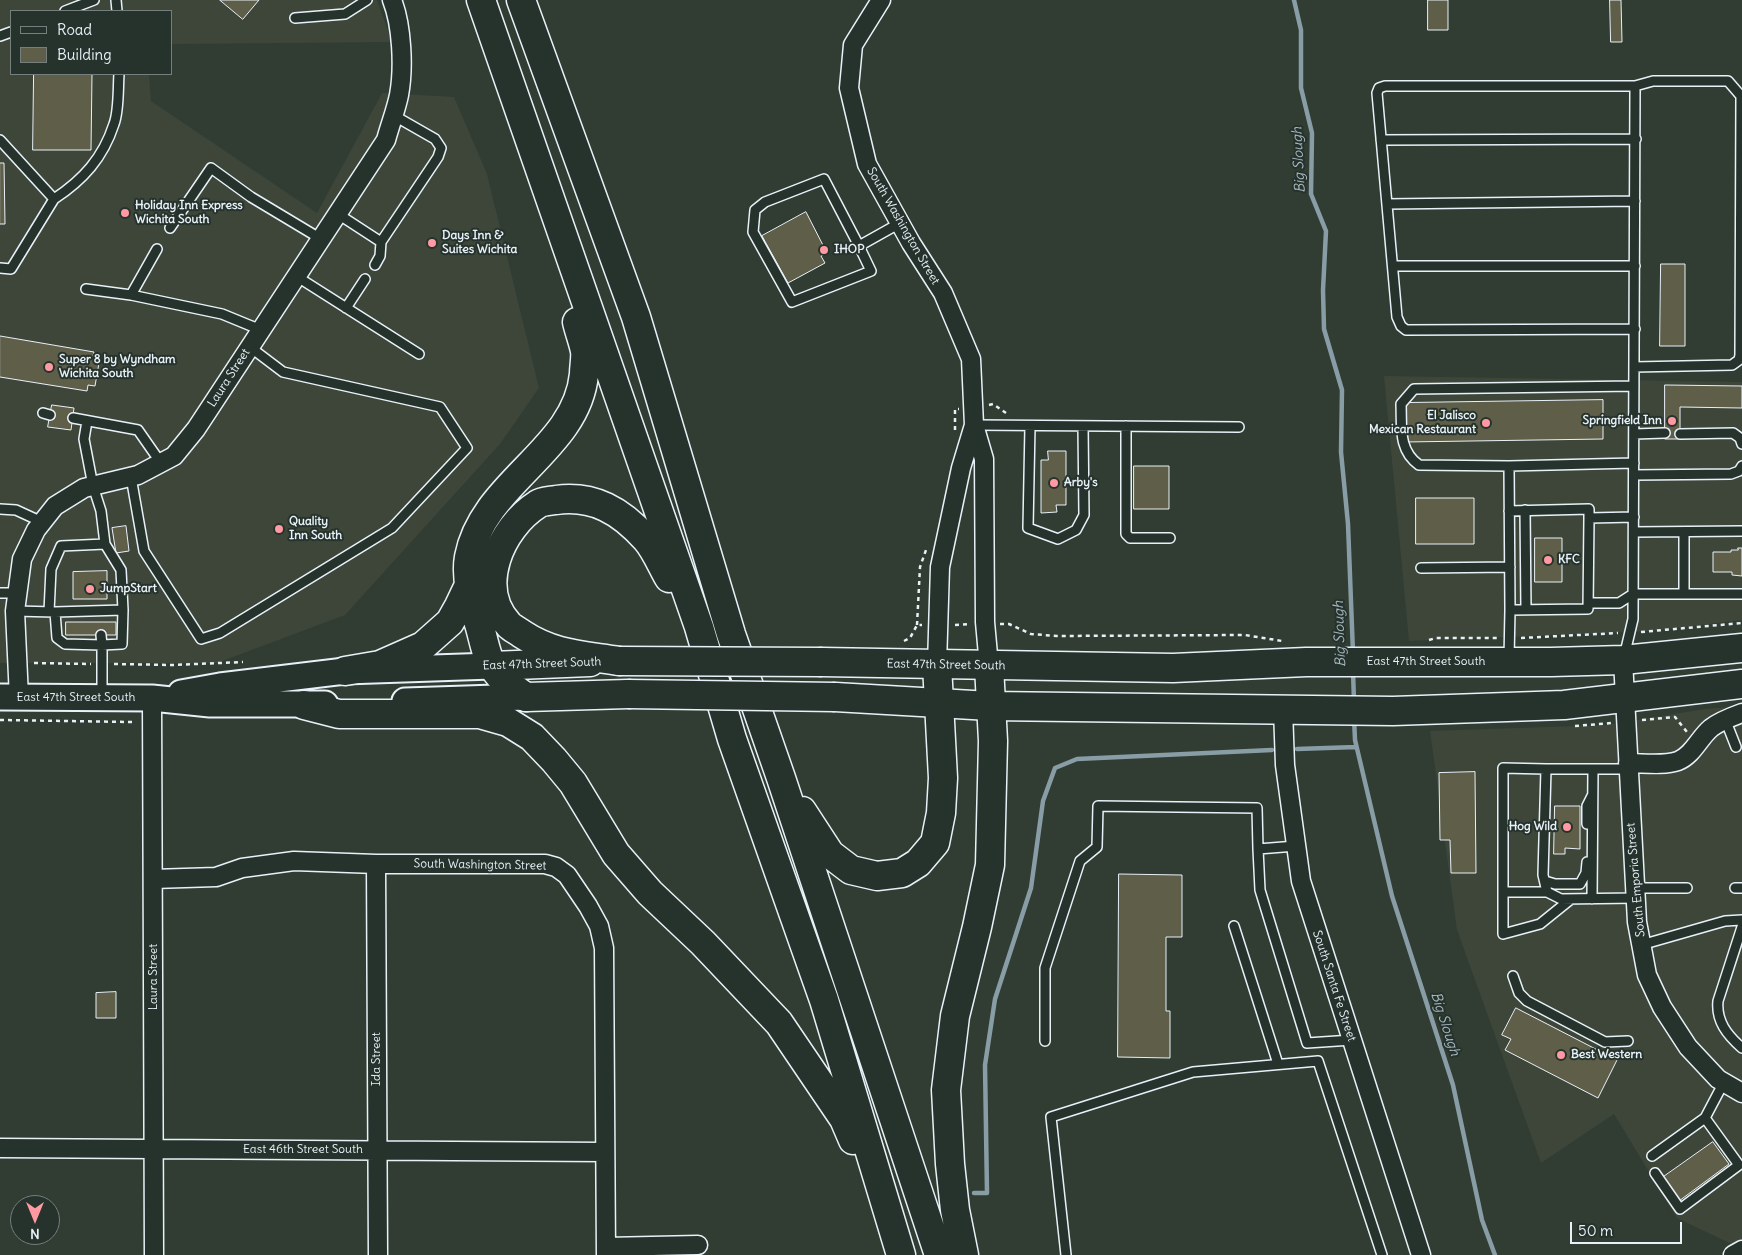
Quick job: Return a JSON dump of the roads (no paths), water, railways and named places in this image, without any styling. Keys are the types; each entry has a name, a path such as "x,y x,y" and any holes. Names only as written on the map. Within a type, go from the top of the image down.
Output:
{"main road":[{"path":"481,0 699,627 732,740 824,1000 899,1250"},
{"path":"521,0 636,317 731,634 781,778 938,1255"},
{"path":"526,697 513,688 492,666 477,617 470,584 469,558 489,511 557,434 572,414 583,387 586,353 558,258 531,141"},
{"path":"619,661 558,652 542,646 509,625 497,607 492,586 494,568 506,536 521,518 539,503 567,499 588,500 616,512 647,540 699,627"},
{"path":"345,671 380,665 423,646 450,622 470,584"},
{"name":"East 47th Street South","path":"152,698 220,686 345,671 619,661 822,662 1173,668 1310,662 1393,662 1509,650 1551,662 1623,660 1742,648"},
{"path":"781,778 830,854 851,870 877,876 902,874 918,863 935,843 941,813 943,778 937,665"},
{"path":"964,1255 955,1210 951,1174 946,1090 955,1016 990,865 993,742 989,666"},
{"name":"East 47th Street South","path":"9,697 152,698 210,704 304,705 628,694 835,697 990,706 1393,710 1564,705 1742,684"},
{"path":"304,705 339,714 480,714 508,722 532,737 573,783 616,854 650,893 703,943 779,1023 844,1118 899,1250"}],"street":[{"name":"Laura Street","path":"9,697 15,611 9,593 36,530 55,506 84,488 138,475 174,456 196,429 386,140 399,94 402,47 397,12 392,0"},
{"name":"South Washington Street","path":"881,0 853,45 849,88 867,164 942,294 971,359 974,425 984,460 985,624 989,666"},
{"name":"South Washington Street","path":"937,665 940,567 961,468 974,425"},
{"name":"South Emporia Street","path":"1623,660 1637,922 1647,974 1662,1007 1688,1047 1718,1079 1742,1092"},
{"name":"Laura Street","path":"152,698 154,1255"},
{"name":"South Santa Fe Street","path":"1296,709 1285,765 1301,881 1421,1255"},
{"path":"1628,766 1678,761 1689,754 1710,729 1725,719 1742,713"},
{"name":"South Washington Street","path":"153,879 216,878 242,868 294,861 376,864 545,864 556,867 567,875 600,926 604,948 606,1251"},
{"name":"Ida Street","path":"376,864 378,1255"},
{"name":"East 46th Street South","path":"0,1148 605,1152"},
{"path":"606,1251 698,1245"},
{"path":"1733,1255 1742,1250"}],"lane":[{"path":"68,10 94,0"},
{"path":"295,18 345,14 367,0"},
{"path":"0,268 11,269 54,199 75,185 100,156 115,123 119,75"},
{"path":"1634,367 1732,365 1739,360 1741,96 1728,81 1653,81 1635,86 1386,86 1379,88 1377,93 1397,317 1401,326 1406,330 1635,329"},
{"path":"1623,660 1633,619 1635,86"},
{"path":"375,265 380,256 382,242 438,157 441,148 436,139 393,115"},
{"path":"1381,140 1636,138"},
{"path":"0,140 54,199"},
{"path":"170,228 211,168 251,197 321,239"},
{"path":"824,179 858,246 871,270 792,302 752,232 755,210 766,202 824,179"},
{"path":"1387,204 1635,201"},
{"path":"338,214 382,242"},
{"path":"858,246 900,223"},
{"path":"130,295 156,249"},
{"path":"1393,266 1635,266"},
{"path":"296,276 419,354"},
{"path":"346,308 365,279"},
{"path":"86,289 130,295 222,314 261,330"},
{"path":"131,477 144,551 201,639 220,633 392,528 467,448 440,407 283,372 250,347"},
{"path":"1634,386 1414,389 1401,404 1403,444 1410,458 1419,465 1509,466 1634,463"},
{"path":"72,418 138,430 161,464"},
{"path":"87,420 84,440 93,486 101,511 105,544 121,570 122,644 102,645 82,640 65,644 58,638 52,612 51,568 61,546 105,544"},
{"path":"974,425 1239,427"},
{"path":"1030,426 1028,528 1058,539 1076,530 1084,515 1083,426"},
{"path":"1126,426 1126,534 1130,538 1170,538"},
{"path":"1680,434 1733,433 1740,438 1742,444"},
{"path":"1634,434 1665,434"},
{"path":"1509,466 1509,650"},
{"path":"1634,475 1731,474 1740,471 1742,466"},
{"path":"0,509 16,510 42,522"},
{"path":"1509,511 1589,509 1588,609 1510,610"},
{"path":"1525,510 1526,610"},
{"path":"1589,518 1634,517"},
{"path":"1634,532 1742,531"},
{"path":"1684,532 1684,594"},
{"path":"1421,568 1510,567"},
{"path":"1589,603 1619,604 1633,594 1742,594"},
{"path":"15,611 123,610"},
{"path":"82,611 82,622"},
{"path":"101,611 101,622"},
{"path":"101,635 102,698"},
{"path":"1725,719 1736,747"},
{"path":"1571,899 1540,924 1503,934 1503,768 1593,769 1628,766"},
{"path":"1546,769 1543,875 1548,892"},
{"path":"1592,899 1593,769"},
{"path":"1544,882 1574,885 1580,884 1584,880 1587,865 1587,806 1593,795"},
{"path":"1045,1041 1045,968 1080,861 1097,846 1098,806 1257,808 1260,890 1307,1043 1352,1040"},
{"path":"1258,849 1296,846"},
{"path":"1503,892 1548,892 1561,899 1592,899 1687,888"},
{"path":"1641,945 1725,921 1742,920"},
{"path":"1234,926 1278,1064"},
{"path":"1742,927 1718,1001 1717,1011 1726,1032 1742,1048"},
{"path":"1513,976 1519,992 1527,1001 1605,1042 1628,1041"},
{"path":"1066,1255 1051,1117 1193,1072 1318,1061 1382,1255"},
{"path":"1652,1156 1705,1118 1724,1082"},
{"path":"1655,1173 1680,1209 1740,1165 1705,1118"}],"waterway":[{"name":"Big Slough","path":"1294,0 1301,30 1301,88 1312,133 1311,194 1326,231 1323,290 1324,329 1342,390 1341,452 1348,524 1353,653"},
{"name":"Big Slough","path":"1353,671 1354,701"},
{"name":"Big Slough","path":"1354,718 1355,740 1392,896 1453,1085 1482,1220 1495,1255"},
{"path":"1297,749 1356,747"},
{"path":"974,1193 987,1193 985,1065 995,999 1031,888 1043,801 1055,768 1077,759 1272,750"}],"place":[{"name":"Holiday Inn Express Wichita South","path":"125,213"},
{"name":"Days Inn & Suites Wichita","path":"432,243"},
{"name":"IHOP","path":"824,250"},
{"name":"Super 8 by Wyndham Wichita South","path":"49,367"},
{"name":"Springfield Inn","path":"1672,421"},
{"name":"El Jalisco Mexican Restaurant","path":"1486,423"},
{"name":"Arby's","path":"1054,483"},
{"name":"Quality Inn South","path":"279,529"},
{"name":"KFC","path":"1548,560"},
{"name":"JumpStart","path":"90,589"},
{"name":"Hog Wild","path":"1567,827"},
{"name":"Best Western","path":"1561,1055"}]}
